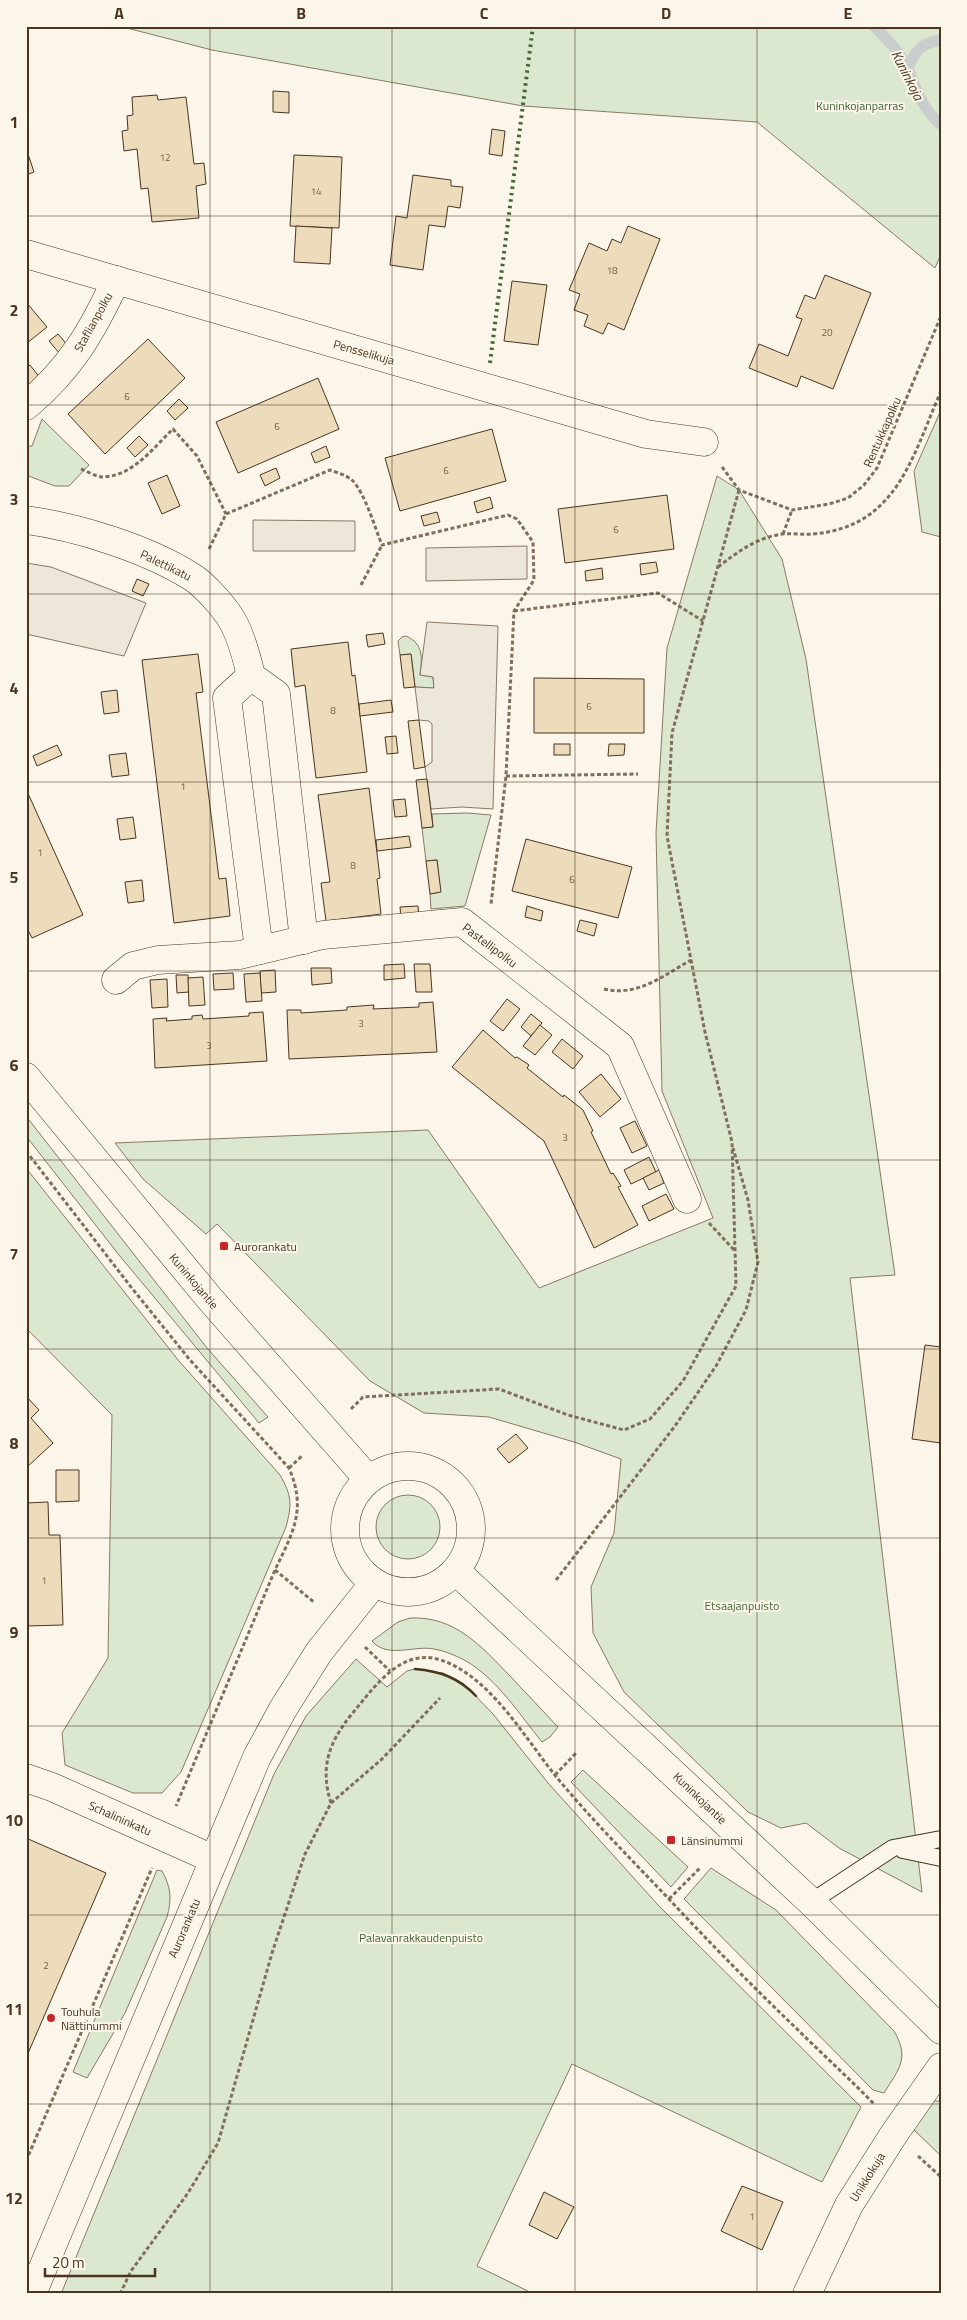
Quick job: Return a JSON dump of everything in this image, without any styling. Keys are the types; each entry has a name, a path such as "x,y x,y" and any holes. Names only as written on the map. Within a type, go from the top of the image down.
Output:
{"street":[{"name":"Pensselikuja","path":"26,254 646,434 704,442"},
{"name":"Staflianpolku","path":"26,406 57,377 81,348 116,280"},
{"name":"Palettikatu","path":"26,520 81,532 122,545 153,556 194,578 232,620 244,646 251,676"},
{"path":"259,950 227,698 251,676 276,694 304,940"},
{"name":"Pastellipolku","path":"116,980 133,966 158,960 240,954 323,935 462,922 620,1046 687,1199"},
{"name":"Kuninkojantie","path":"26,1077 210,1299 368,1479"},
{"path":"400,1466 417,1466 434,1471 449,1480 461,1493 468,1508 472,1526 470,1543 464,1559 456,1571 441,1584 424,1591 407,1593 390,1590 374,1583 361,1572 351,1558 345,1541 344,1524 348,1507 356,1492 368,1479 383,1470 400,1466"},
{"name":"Kuninkojantie","path":"456,1571 811,1902 941,2030"},
{"name":"Aurorankatu","path":"32,2294 213,1858 257,1757 283,1709 319,1652 374,1583"},
{"name":"Schalininkatu","path":"26,1778 52,1787 213,1858"},
{"name":"Unikkokuja","path":"807,2294 849,2205 894,2134 941,2067"}],"lane":[{"path":"811,1902 893,1848 941,1839"},
{"path":"893,1848 941,1858"}],"path":[{"name":"Rentukkapolku","path":"704,442 739,490 792,510 829,504 848,498 877,468 941,316"},
{"path":"718,567 756,541 783,534 813,534 847,528 860,522 881,507 898,485 941,391"},
{"path":"81,469 101,477 133,467 172,429 197,456 226,514"},
{"path":"206,554 226,514 330,470 342,474 353,481 362,496 382,545"},
{"path":"783,534 792,510"},
{"path":"361,585 382,545 508,516 517,519 526,529 533,542 534,580 514,611 506,776 491,903 494,910"},
{"path":"514,611 658,593 703,621"},
{"path":"506,776 638,774"},
{"path":"601,988 616,992 643,988 690,960"},
{"path":"556,1580 675,1426 716,1366 746,1310 758,1262 748,1200 732,1142"},
{"path":"26,1151 190,1360 289,1468 297,1488 298,1508 293,1533 275,1570"},
{"path":"331,1803 325,1786 327,1758 343,1725 390,1671 404,1661 427,1658 440,1660 464,1671 480,1683 555,1775 668,1899 873,2104 894,2134"},
{"path":"120,2294 131,2271 188,2194 218,2143 272,1953 305,1854 331,1803 382,1759 440,1698"},
{"path":"555,1775 577,1752"},
{"path":"668,1899 700,1868"}],"green space":[{"name":"Kuninkojanparras","path":"119,26 941,26 941,254 935,268 757,122 523,106 212,50"},
{"path":"941,410 941,537 922,532 914,471"},
{"path":"42,419 89,465 69,486 55,486 26,475 26,446 32,446"},
{"name":"Etsaajanpuisto","path":"717,476 739,490 782,559 806,659 895,1275 850,1278 922,1892 839,1848 806,1823 781,1828 748,1812 624,1692 593,1633 591,1587 614,1533 621,1459 574,1442 489,1417 424,1413 370,1381 217,1224 206,1234 143,1179 115,1143 428,1130 539,1288 713,1218 662,1091 656,833 667,648"},
{"path":"406,636 412,639 419,647 421,657 420,675 433,677 434,688 415,687 411,654 400,655 398,641"},
{"path":"467,813 491,815 465,906 431,909 430,894 440,892 437,860 426,861 422,828 433,827 432,814"},
{"path":"26,1116 207,1348 268,1417 259,1423 119,1255 26,1136"},
{"path":"26,1168 179,1361 280,1475 289,1495 290,1506 286,1527 181,1772 162,1793 133,1793 65,1765 62,1733 108,1658 112,1415 26,1328"},
{"path":"402,1495 414,1495 431,1504 438,1515 440,1527 438,1539 431,1550 414,1559 402,1559 390,1554 381,1545 376,1533 376,1521 381,1509 390,1500"},
{"path":"410,1618 441,1622 466,1635 510,1676 558,1727 550,1737 542,1742 498,1687 488,1677 459,1657 447,1652 426,1648 385,1649 372,1641 398,1622"},
{"name":"Palavanrakkaudenpuisto","path":"356,1659 387,1687 407,1671 415,1669 443,1673 464,1684 493,1714 548,1783 659,1906 861,2107 822,2182 572,2064 477,2266 534,2294 61,2294 274,1774 306,1716"},
{"path":"583,1770 688,1867 671,1887 571,1782"},
{"path":"711,1868 776,1910 894,2031 901,2049 901,2063 884,2093 873,2090 684,1899"},
{"path":"157,1870 162,1871 169,1888 170,1904 167,1917 125,2013 87,2078 73,2072"},
{"path":"941,2101 941,2156 913,2129 927,2104"}],"shaded area":[{"path":"253,520 355,521 355,551 253,551"},
{"path":"527,546 527,579 426,581 426,548"},
{"path":"26,563 51,567 146,603 124,656 26,634"},
{"path":"427,622 498,626 493,809 462,807 431,809 425,767 432,762 432,724 429,721 419,720 415,687 434,688 433,677 420,675"}],"building":[{"path":"273,91 289,92 289,113 273,112"},
{"path":"157,95 158,100 186,97 194,164 204,163 206,184 196,186 199,218 152,222 148,188 141,189 137,149 124,151 122,131 128,130 127,116 133,115 132,97"},
{"path":"492,129 505,131 502,156 489,154"},
{"path":"26,148 34,172 26,175"},
{"path":"294,155 342,157 339,228 290,226"},
{"path":"413,175 451,180 451,186 463,187 460,208 448,206 445,227 429,225 423,270 390,265 396,216 407,218"},
{"path":"296,226 332,228 330,264 294,262"},
{"path":"628,226 660,239 624,330 608,323 603,334 584,326 588,315 574,310 580,294 569,290 589,243 607,251 612,239 621,243"},
{"path":"825,275 871,293 833,389 801,376 797,387 749,368 759,344 788,356 802,319 796,317 805,295 815,299"},
{"path":"512,281 547,285 538,345 504,341"},
{"path":"26,302 47,327 26,344"},
{"path":"58,334 69,347 60,354 49,341"},
{"path":"148,339 185,378 105,454 68,414"},
{"path":"30,365 40,378 31,386 26,379 26,368"},
{"path":"318,378 339,429 238,473 216,422"},
{"path":"179,399 188,408 175,420 167,411"},
{"path":"492,429 506,481 400,511 385,458"},
{"path":"139,436 148,445 135,457 127,448"},
{"path":"326,446 330,457 315,463 311,453"},
{"path":"276,468 280,478 265,486 260,475"},
{"path":"167,475 180,506 162,514 148,483"},
{"path":"667,495 674,549 565,563 558,509"},
{"path":"490,497 493,508 477,513 474,502"},
{"path":"437,512 440,522 424,526 421,516"},
{"path":"656,562 658,572 641,575 640,564"},
{"path":"602,568 603,579 586,581 585,571"},
{"path":"137,579 149,584 143,596 132,591"},
{"path":"383,633 385,644 368,647 366,635"},
{"path":"348,642 352,676 355,675 367,772 316,778 305,685 295,687 291,649"},
{"path":"198,654 203,692 196,693 219,879 226,878 230,916 174,923 142,660"},
{"path":"411,654 415,687 404,688 400,655"},
{"path":"534,678 644,679 644,733 534,733"},
{"path":"117,690 119,712 104,714 101,692"},
{"path":"391,700 393,712 360,716 359,704"},
{"path":"419,720 425,767 414,769 408,721"},
{"path":"396,736 398,753 387,754 385,737"},
{"path":"554,744 570,744 570,755 554,755"},
{"path":"609,744 625,744 624,755 608,756"},
{"path":"57,745 62,755 37,766 33,756"},
{"path":"126,753 129,775 112,777 109,755"},
{"path":"427,779 433,827 422,828 416,780"},
{"path":"369,788 380,878 377,879 381,914 326,921 321,883 330,882 318,795"},
{"path":"26,789 83,915 32,938 26,926"},
{"path":"405,799 407,816 395,817 393,800"},
{"path":"133,817 136,838 120,840 117,819"},
{"path":"409,836 411,847 377,851 376,840"},
{"path":"526,839 632,867 618,918 512,891"},
{"path":"437,860 441,892 430,894 426,861"},
{"path":"142,880 144,901 128,903 125,882"},
{"path":"418,906 419,918 401,919 400,907"},
{"path":"527,906 543,911 541,921 525,917"},
{"path":"580,920 597,924 594,936 577,931"},
{"path":"404,964 405,978 384,980 384,965"},
{"path":"414,964 430,964 432,992 416,992"},
{"path":"311,968 331,968 332,983 312,985"},
{"path":"275,970 276,992 261,993 260,971"},
{"path":"233,973 234,989 214,990 213,974"},
{"path":"260,973 262,1001 246,1002 244,974"},
{"path":"176,975 188,975 189,992 177,993"},
{"path":"203,977 205,1005 189,1006 188,978"},
{"path":"167,979 168,1007 152,1008 150,980"},
{"path":"507,999 520,1009 503,1031 490,1021"},
{"path":"433,1002 437,1052 289,1059 287,1010 301,1010 301,1013 347,1010 347,1007 374,1005 373,1009 419,1007 419,1003"},
{"path":"263,1012 267,1061 155,1068 153,1019 167,1018 166,1021 192,1019 192,1016 202,1015 203,1019 249,1016 249,1013"},
{"path":"531,1014 542,1023 531,1036 521,1027"},
{"path":"540,1025 552,1035 535,1055 523,1046"},
{"path":"483,1030 515,1058 517,1057 529,1065 527,1068 563,1097 564,1095 583,1110 611,1174 613,1173 621,1186 618,1187 638,1225 594,1248 544,1141 452,1067"},
{"path":"562,1039 583,1056 573,1069 552,1052"},
{"path":"601,1074 621,1099 600,1117 579,1092"},
{"path":"635,1121 647,1146 632,1153 620,1128"},
{"path":"649,1157 656,1172 631,1184 624,1170"},
{"path":"659,1170 664,1183 649,1190 643,1178"},
{"path":"666,1194 674,1209 649,1221 642,1206"},
{"path":"925,1345 941,1347 941,1443 912,1439"},
{"path":"26,1396 39,1410 31,1418 53,1443 26,1468"},
{"path":"516,1434 528,1448 509,1463 497,1449"},
{"path":"56,1470 79,1470 79,1501 56,1502"},
{"path":"48,1502 49,1535 60,1535 63,1625 26,1626 26,1503"},
{"name":"Touhula Nättinummi","path":"26,1838 106,1873 26,2058"},
{"path":"742,2186 783,2202 762,2250 721,2231"},
{"path":"544,2192 574,2207 557,2239 529,2225"}],"waterway":[{"name":"Kuninkoja","path":"874,26 901,57 924,105 941,125"},
{"path":"908,68 920,48 941,40"}],"hedge":[{"path":"490,363 533,26"}],"wall":[{"path":"415,1669 448,1676 463,1684 476,1696"}],"place":[{"name":"Aurorankatu","path":"224,1246"},
{"name":"Länsinummi","path":"671,1840"},
{"name":"Touhula Nättinummi","path":"51,2018"}]}
